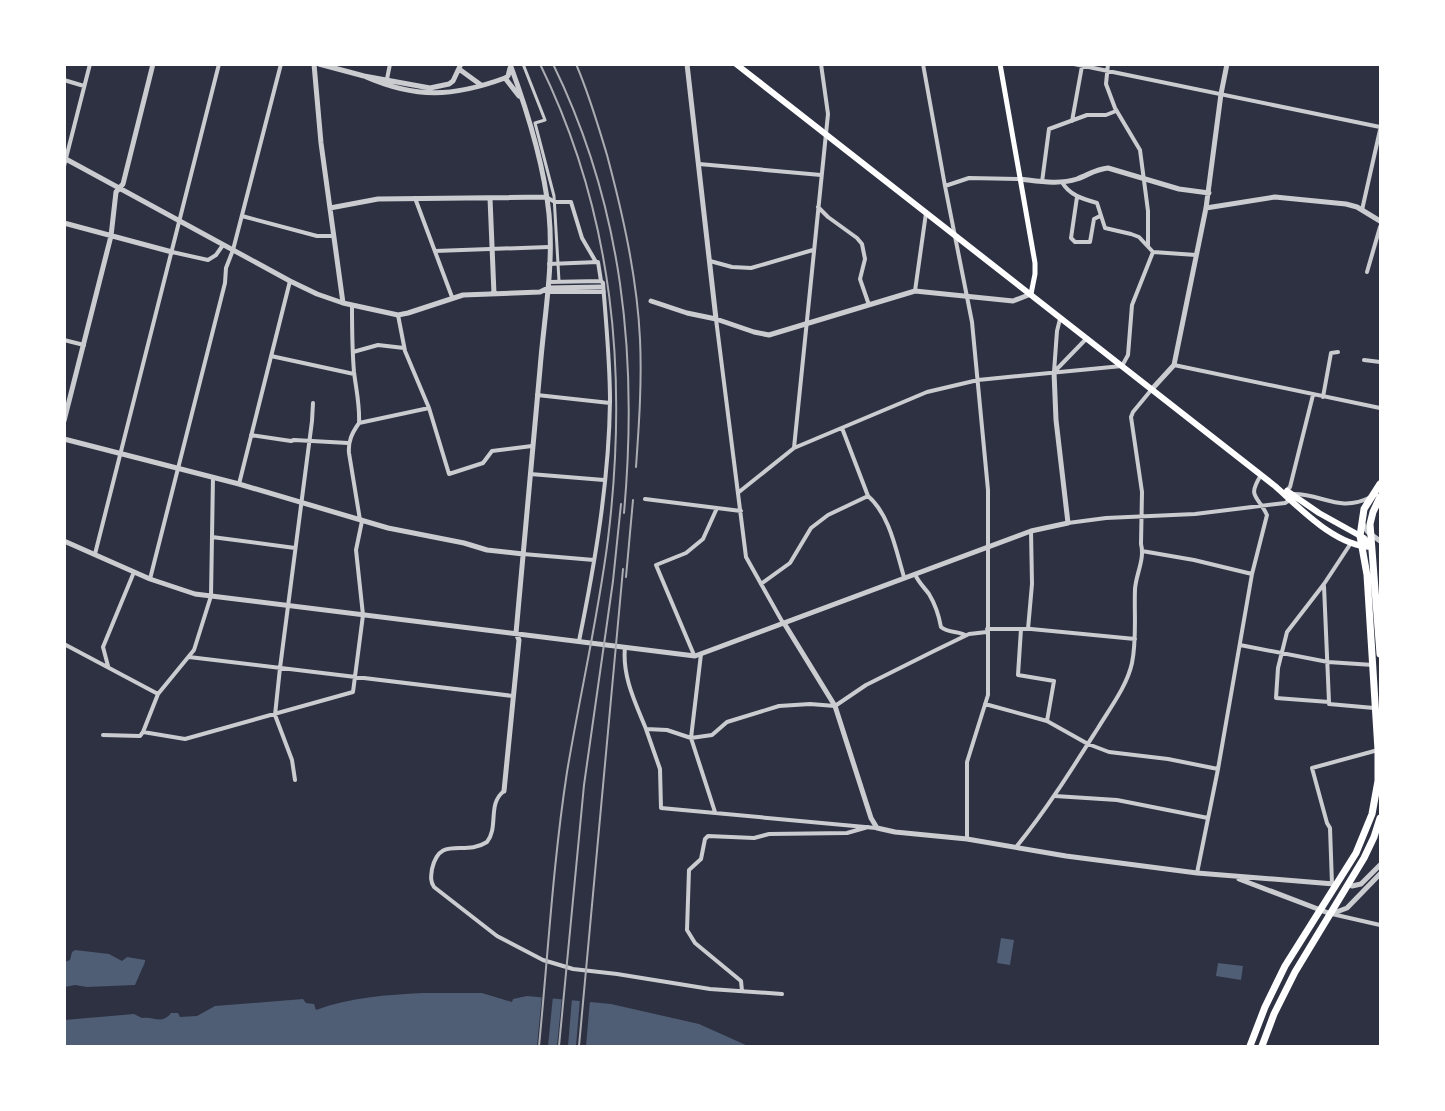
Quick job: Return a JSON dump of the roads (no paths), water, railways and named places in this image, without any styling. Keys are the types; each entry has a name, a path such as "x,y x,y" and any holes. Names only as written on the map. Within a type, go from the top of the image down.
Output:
{"highway":[{"path":"1250,1047 1258,1023 1285,966 1356,853 1366,833 1375,798 1378,750 1367,575 1360,536 1364,510 1380,484"},
{"path":"1380,497 1373,512 1370,534 1380,654"},
{"path":"1262,1047 1295,972 1364,858 1380,818"}],"main road":[{"path":"736,64 1275,486 1366,539 1371,547"},
{"path":"1000,64 1035,263 1031,294"},
{"path":"1275,486 1289,495 1315,521 1351,543 1361,547 1371,547"}],"street":[{"path":"64,166 90,64"},
{"path":"64,422 111,236 116,192 123,184 153,64"},
{"path":"95,554 219,64"},
{"path":"150,579 225,283 226,268 233,250 281,64"},
{"path":"314,64 318,123 343,303"},
{"path":"320,64 422,88 445,87 453,81 460,67 482,85"},
{"path":"387,79 390,64"},
{"path":"523,64 545,120 535,123 555,202 559,281"},
{"path":"687,64 746,557 783,624 835,706 871,818 877,828"},
{"path":"794,448 828,114 821,64"},
{"path":"923,64 968,297 988,490 988,695 967,762 967,839"},
{"path":"1074,64 1380,128 1362,210"},
{"path":"1108,64 1106,84 1116,111 1140,150 1148,211 1148,246"},
{"path":"1017,846 1055,796 1088,744 1125,681 1131,665 1135,639 1135,586 1143,551 1139,467 1131,417 1174,365 1209,193 1227,64"},
{"path":"364,76 386,86 429,94 454,92 505,78 510,72 510,65"},
{"path":"510,65 525,109 546,197 549,221 548,287 516,633 519,640 504,791 495,801 492,832 487,842 473,848 446,848 436,854 431,874 432,883 434,887 497,936 543,960 573,969 710,989 782,994"},
{"path":"1072,121 1082,66"},
{"path":"505,78 517,92 525,109"},
{"path":"64,80 84,86"},
{"path":"1042,182 1049,129 1087,115 1106,115 1116,111"},
{"path":"65,158 290,281 317,294 352,306 398,315 452,297 540,292 559,281 602,287"},
{"path":"699,164 821,175"},
{"path":"945,186 969,178 1061,182 1108,168 1179,189 1209,193"},
{"path":"1061,182 1077,197 1097,203 1105,228 1131,234 1153,252 1196,255"},
{"path":"330,208 378,199 415,197 546,197 555,202 571,202 582,238 598,262 602,287 610,402 604,480 594,560 579,641"},
{"path":"415,197 452,297"},
{"path":"1077,197 1072,241 1090,242 1094,219 1100,216"},
{"path":"1206,208 1275,197 1346,204 1380,221"},
{"path":"490,198 494,294"},
{"path":"818,207 828,218 862,244 865,259 860,279 869,305"},
{"path":"915,291 926,212"},
{"path":"242,216 317,236 334,236"},
{"path":"64,223 208,260 216,255 223,245"},
{"path":"1367,273 1380,227"},
{"path":"435,251 549,247"},
{"path":"710,261 732,267 751,268 813,250"},
{"path":"739,492 794,448 927,392 978,380 1122,366 1128,355 1132,305 1153,252"},
{"path":"549,264 596,262"},
{"path":"239,484 290,281"},
{"path":"548,287 602,287"},
{"path":"651,301 687,313 717,318 754,332 769,335 915,291 1013,302 1031,294"},
{"path":"143,732 184,740 353,692 363,615 356,550 361,521 349,444 359,423 360,406 354,374 352,306"},
{"path":"398,315 404,348 429,408 449,474 483,463 492,451 532,446"},
{"path":"1060,318 1054,372 1056,420 1068,523"},
{"path":"1054,372 1087,338"},
{"path":"64,340 84,345"},
{"path":"353,352 378,345 404,348"},
{"path":"1323,397 1331,353 1338,352"},
{"path":"271,356 354,374"},
{"path":"1364,360 1380,362"},
{"path":"1174,365 1226,374 1312,395 1380,408"},
{"path":"537,395 610,402"},
{"path":"64,541 180,591 698,655 1031,531 1106,518 1195,514 1285,503 1289,495 1312,395"},
{"path":"295,780 292,760 275,715 313,403"},
{"path":"359,423 429,408"},
{"path":"842,428 868,496 885,519 904,577"},
{"path":"251,435 349,444"},
{"path":"64,439 239,484 361,521 487,550 594,560"},
{"path":"530,474 604,480"},
{"path":"1197,873 1218,769 1252,574 1267,514 1254,493 1254,487 1262,475"},
{"path":"104,735 140,735 158,694 194,650 211,596 213,477"},
{"path":"1289,495 1298,494 1333,503 1354,502 1371,496"},
{"path":"761,584 790,563 811,528 828,515 868,496"},
{"path":"645,499 741,511"},
{"path":"715,812 691,738 698,655 656,565 686,553 703,540 717,508"},
{"path":"1361,521 1380,543 1371,547"},
{"path":"1028,629 1033,567 1031,531"},
{"path":"212,537 296,548"},
{"path":"1351,543 1324,584 1287,632 1278,668 1277,699 1375,708"},
{"path":"1143,551 1252,574"},
{"path":"108,667 103,647 134,572"},
{"path":"915,574 919,583 930,595 940,627 945,631 965,636"},
{"path":"1324,584 1329,702"},
{"path":"1021,629 1018,675 1054,681 1047,721"},
{"path":"646,729 667,730 691,738 712,735 727,722 779,706 810,704 835,706 866,685 965,636 987,630 1028,629 1135,639"},
{"path":"64,644 158,694"},
{"path":"1240,645 1328,662 1373,665"},
{"path":"625,647 624,664 631,692 660,769 661,808 877,828 1197,873 1333,884 1330,828 1312,768 1378,750"},
{"path":"189,657 513,696"},
{"path":"985,704 1047,721 1088,744 1109,752 1168,759 1218,769"},
{"path":"1055,796 1117,800 1208,818"},
{"path":"742,991 741,981 695,943 687,930 689,870 701,859 705,839 708,836 754,838 770,834 847,834 868,827"},
{"path":"1352,886 1361,884 1380,865"},
{"path":"1331,914 1347,908 1380,874"},
{"path":"1233,877 1320,911 1380,925"}],"water":[{"path":"1001,938 1014,940 1010,965 997,963"},
{"path":"75,950 109,954 122,961 127,957 145,960 145,962 135,985 65,987 65,962 70,960"},
{"path":"1218,963 1243,966 1241,980 1216,976"},
{"path":"423,993 482,993 512,1002 513,999 527,996 611,1004 699,1024 748,1046 65,1046 64,1020 134,1014 142,1018 164,1019 171,1013 178,1013 180,1017 197,1016 215,1006 303,999 306,1003 314,1004 316,1010 355,999"}],"railway":[{"path":"539,1046 562,806 608,539 614,478 616,417 615,356 609,297 599,237 585,179 565,121 540,64"},
{"path":"553,64 577,118 596,173 610,228 620,284 629,397 624,513"},
{"path":"576,64 607,155 624,223 632,269 641,355 636,467"},
{"path":"626,577 633,500"},
{"path":"559,1046 584,785 613,581 621,504"},
{"path":"579,1046 623,569"}]}
